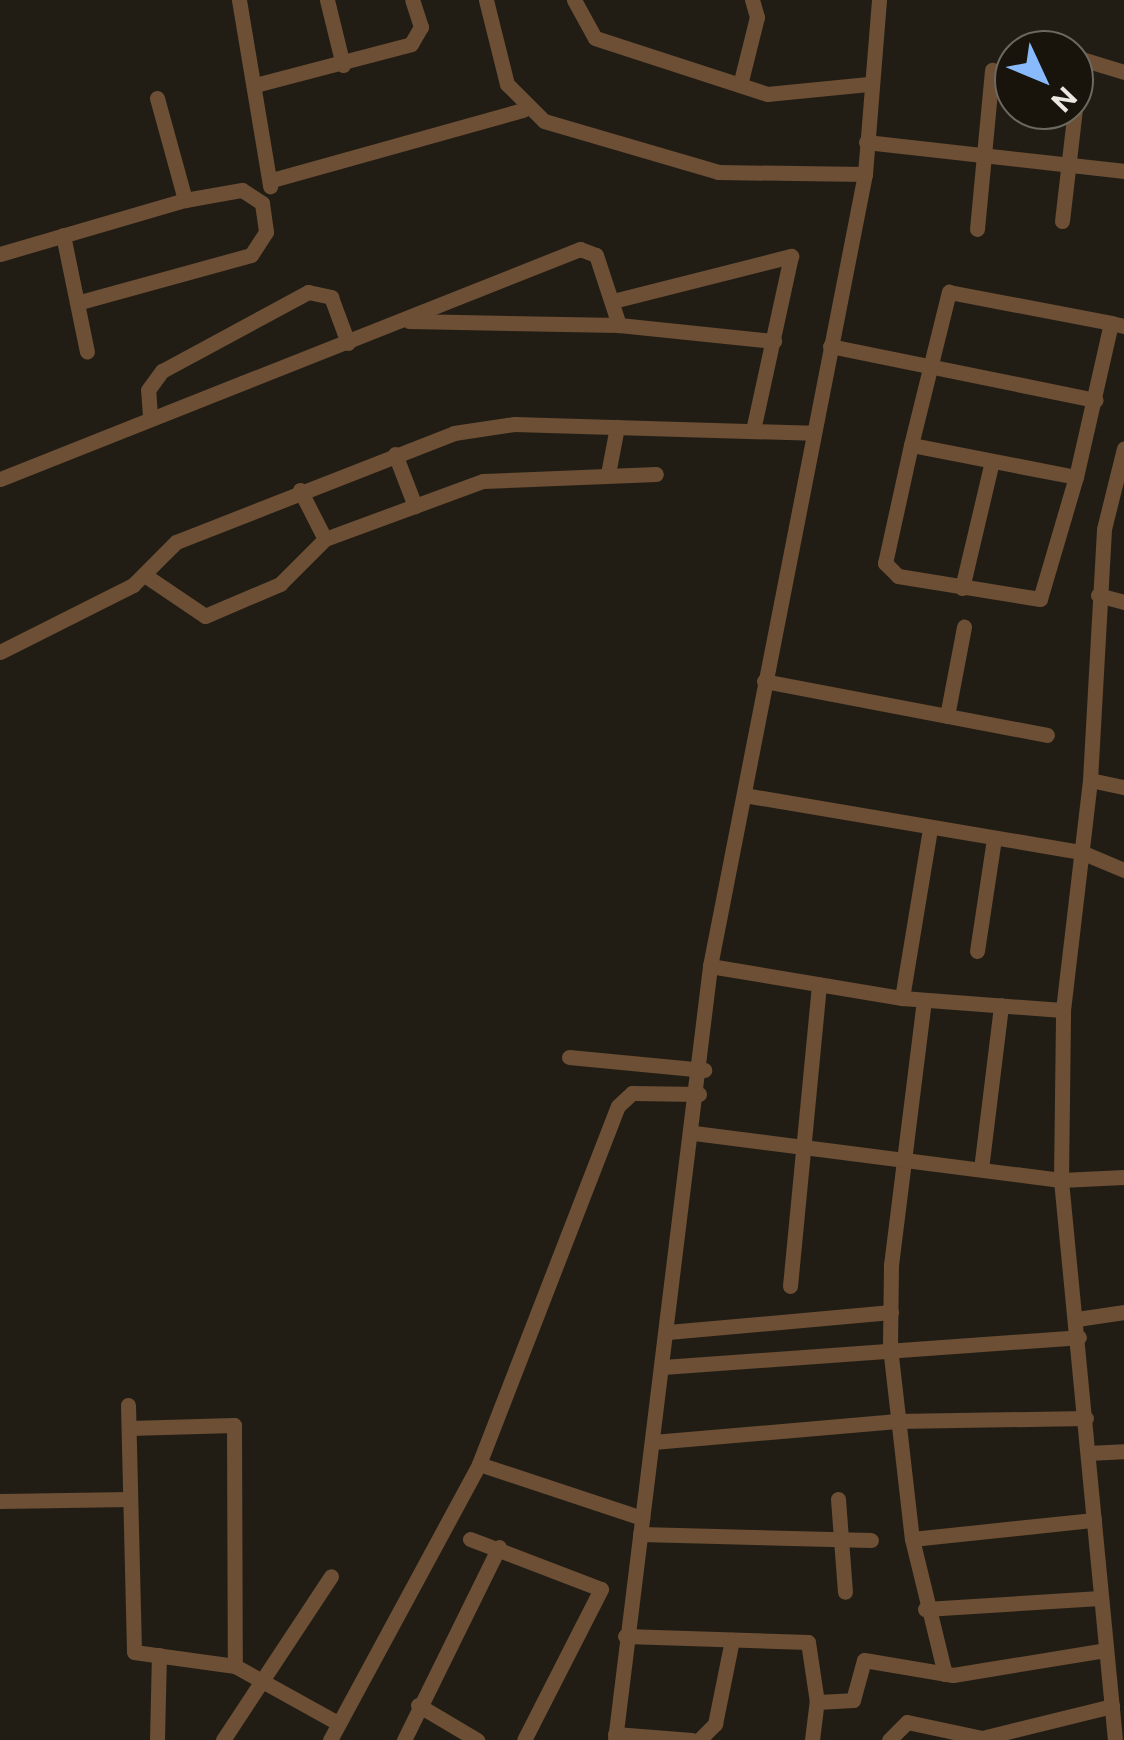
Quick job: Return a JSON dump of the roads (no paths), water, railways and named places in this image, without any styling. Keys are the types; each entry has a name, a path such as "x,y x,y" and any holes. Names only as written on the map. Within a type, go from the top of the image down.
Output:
{"street":[{"path":"77,303 251,255 266,232 262,202 272,180 259,84 239,0"},
{"path":"327,0 343,64"},
{"path":"259,84 411,44 421,27 412,0"},
{"path":"486,0 507,84 523,110"},
{"path":"574,0 595,38 740,85 786,97 869,84"},
{"path":"740,85 757,18 752,0"},
{"path":"732,1640 714,1724 696,1740 615,1737 625,1636 704,1070 710,966 864,174 879,0"},
{"path":"1094,62 1124,72"},
{"path":"977,229 992,70"},
{"path":"158,98 185,200"},
{"path":"272,180 523,110 694,168 864,174"},
{"path":"1062,221 1071,130"},
{"path":"866,142 1068,169 1124,171"},
{"path":"0,254 185,200 242,190 262,202"},
{"path":"63,235 86,352"},
{"path":"0,479 150,416 348,343 580,249 596,255 618,325"},
{"path":"612,300 791,256 753,431"},
{"path":"150,416 148,390 162,372 308,292 331,297 348,343"},
{"path":"949,292 1117,325 1040,599 962,588 885,566 949,292"},
{"path":"399,321 618,325 774,341"},
{"path":"830,346 1096,400"},
{"path":"0,652 146,576 176,542 395,454 494,426 814,433"},
{"path":"608,474 617,427"},
{"path":"911,445 1076,478"},
{"path":"1115,1740 1112,1660 1100,1598 1062,1180 1063,1010 1090,780 1098,595 1124,448"},
{"path":"395,454 415,506"},
{"path":"962,588 992,461"},
{"path":"146,576 205,616 280,584 325,539 500,476 656,474"},
{"path":"300,490 325,539"},
{"path":"1098,595 1124,602"},
{"path":"948,716 964,627"},
{"path":"764,680 1048,735"},
{"path":"1090,780 1124,787"},
{"path":"744,795 930,830 1081,852 1124,870"},
{"path":"902,998 930,830"},
{"path":"977,952 994,839"},
{"path":"710,966 902,998 1063,1010"},
{"path":"790,1286 819,984"},
{"path":"924,1000 890,1348 912,1539 925,1610 945,1674"},
{"path":"980,1169 1000,1005"},
{"path":"568,1056 704,1070"},
{"path":"330,1740 479,1464 618,1106 632,1093 699,1094"},
{"path":"694,1133 1062,1180 1124,1177"},
{"path":"668,1332 891,1312"},
{"path":"1077,1318 1124,1312"},
{"path":"663,1367 1079,1337"},
{"path":"128,1405 134,1652 235,1666 338,1723"},
{"path":"652,1442 897,1421 1086,1418"},
{"path":"129,1428 234,1425 235,1666"},
{"path":"1088,1453 1124,1450"},
{"path":"479,1464 641,1526 871,1540"},
{"path":"838,1499 845,1592"},
{"path":"0,1501 130,1500"},
{"path":"912,1539 1094,1520"},
{"path":"470,1539 500,1547 601,1589 524,1740"},
{"path":"404,1740 500,1547"},
{"path":"223,1740 331,1576"},
{"path":"925,1610 1100,1598"},
{"path":"625,1636 808,1642 816,1702 812,1740"},
{"path":"157,1740 159,1655"},
{"path":"816,1702 853,1700 864,1660 945,1674 1112,1660"},
{"path":"418,1706 478,1740"},
{"path":"889,1740 907,1722 982,1738 1112,1706"}]}
